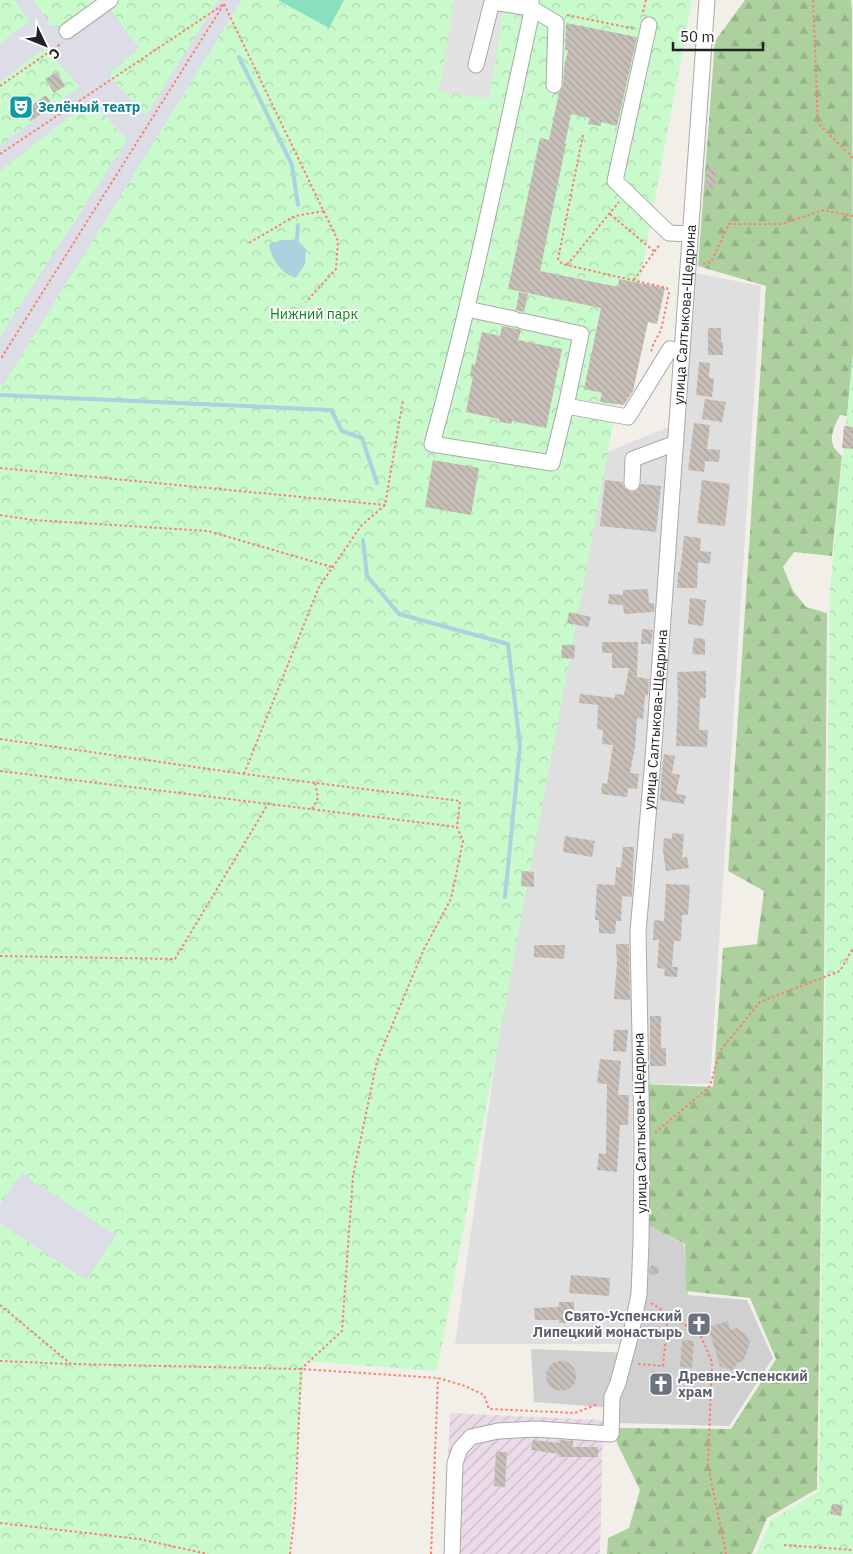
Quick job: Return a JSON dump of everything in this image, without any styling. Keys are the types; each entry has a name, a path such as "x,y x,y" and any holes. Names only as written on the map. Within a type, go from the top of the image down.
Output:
{"street":[{"path":"67,31 110,0"},
{"name":"улица Салтыкова-Щедрина","path":"452,1554 455,1463 460,1449 471,1437 498,1431 536,1429 610,1434 612,1398 631,1334 639,1294 642,1144 638,932 654,759 707,0"},
{"path":"476,65 492,2 531,4 556,23 554,85"},
{"path":"466,309 581,334 552,463 432,444 452,374 466,309 531,16 531,4"},
{"path":"648,28 615,181 669,233 690,234"},
{"path":"566,406 628,417 670,349 682,351"},
{"path":"632,483 633,459 676,443"}],"path":[{"path":"813,0 818,123 853,158"},
{"path":"0,154 224,4"},
{"path":"224,4 338,241 336,269 306,302"},
{"path":"0,360 224,4"},
{"path":"567,15 648,28"},
{"path":"0,86 70,37 67,31"},
{"path":"583,135 558,259 562,264 667,288 669,293 660,330 652,347 650,358 661,363"},
{"path":"688,267 711,262 728,224 782,224 824,210 853,216"},
{"path":"249,243 295,216 324,211"},
{"path":"567,265 610,214 655,252 634,280"},
{"path":"244,774 319,587 361,526 385,505 403,400"},
{"path":"0,468 385,505"},
{"path":"0,515 34,520 208,531 332,568"},
{"path":"0,739 244,774 460,801 457,827 463,842 451,899 424,949 378,1061 353,1176 342,1331 301,1369 295,1512 290,1554"},
{"path":"0,771 457,827"},
{"path":"312,809 318,798 315,782"},
{"path":"0,956 175,959 268,804"},
{"path":"642,1144 710,1086 720,1050 760,1002 840,971 853,948"},
{"path":"639,1294 700,1334 712,1362 708,1465 726,1554"},
{"path":"0,1305 71,1364"},
{"path":"632,1364 663,1366 668,1314"},
{"path":"0,1361 301,1369 438,1378 465,1386 484,1395 489,1409 575,1412 612,1398"},
{"path":"431,1554 438,1378"},
{"path":"0,1524 139,1539 208,1554"},
{"path":"784,1545 853,1550"}],"shaded area":[{"path":"15,0 33,0 51,25 67,31 109,8 139,48 108,75 146,115 218,0 242,0 3,385 0,383 0,337 127,140 91,100 0,171 0,145 80,87 45,48 0,82 0,43 30,22"},
{"path":"454,0 505,0 489,99 439,91"},
{"path":"695,273 761,286 710,1084 632,1084 634,1281 624,1344 455,1344 569,543 565,469 686,420"},
{"path":"21,1173 116,1235 86,1280 0,1223 0,1205"},
{"name":"Свято-Успенский Липецкий монастырь","path":"645,1223 684,1244 688,1295 747,1300 773,1358 729,1426 616,1423 615,1408 534,1402 531,1349 634,1353"},
{"path":"450,1413 603,1420 600,1554 444,1554"}],"green space":[{"name":"Нижний парк","path":"0,0 692,0 437,1371 304,1361 289,1554 0,1554"},
{"path":"278,0 344,0 329,28"},
{"path":"745,0 851,0 852,12 853,357 848,416 840,415 832,437 834,447 842,456 832,556 794,552 783,567 793,591 806,607 827,613 817,1489 767,1518 752,1554 607,1554 608,1538 629,1528 640,1490 617,1443 617,1428 731,1429 776,1359 750,1298 686,1291 685,1244 646,1224 644,1084 713,1087 723,948 757,944 764,891 728,871 766,286 698,266 715,41"},
{"path":"853,352 853,1554 756,1554 771,1520 819,1491 830,590"}],"water":[{"path":"281,240 297,240 306,249 305,264 296,278 281,269 272,255 269,244"}],"building":[{"path":"566,23 637,37 617,126 601,122 601,126 588,124 590,118 571,114 540,271 618,287 619,279 665,288 657,324 648,322 633,391 624,405 600,402 602,393 584,389 601,308 508,289 540,138 549,140 559,93 563,86 568,50 565,50"},
{"path":"57,72 65,86 54,93 45,79"},
{"path":"46,95 53,106 31,121 24,111"},
{"path":"707,167 716,168 715,188 706,188"},
{"path":"519,292 528,294 524,312 516,310"},
{"path":"502,326 521,330 518,340 562,349 546,428 512,421 511,424 499,422 499,419 466,412 473,376 470,376 472,364 475,365 482,332 500,336"},
{"path":"708,328 721,328 723,355 708,355"},
{"path":"699,362 710,363 709,378 714,378 712,397 696,395"},
{"path":"705,399 726,402 722,422 702,419"},
{"path":"694,423 710,425 707,449 720,450 719,462 705,461 704,472 688,470"},
{"path":"844,426 853,427 853,449 842,448"},
{"path":"433,460 479,468 471,515 425,507"},
{"path":"605,480 623,482 624,488 631,492 637,491 641,484 661,486 656,532 600,526"},
{"path":"702,480 730,484 725,526 697,523"},
{"path":"684,536 701,538 700,551 711,552 710,564 698,562 697,588 677,588"},
{"path":"648,589 649,603 654,603 654,612 624,614 623,605 608,604 609,594 623,595 623,590"},
{"path":"690,598 706,600 703,626 688,624"},
{"path":"569,612 591,617 588,627 567,623"},
{"path":"642,629 653,630 651,644 641,644"},
{"path":"694,638 705,639 705,655 692,654"},
{"path":"602,642 638,642 637,677 649,679 648,696 645,695 643,719 637,718 635,747 630,773 639,774 637,789 628,788 627,797 601,794 602,783 607,784 613,745 602,744 603,730 597,729 598,705 579,703 580,694 615,698 615,694 624,695 629,668 612,668 612,653 602,653"},
{"path":"562,645 575,645 574,659 561,658"},
{"path":"706,671 706,698 700,698 699,730 708,730 707,747 676,746 677,672"},
{"path":"664,754 675,756 672,773 680,775 676,793 686,796 684,804 660,800"},
{"path":"672,833 684,834 682,858 687,857 689,868 666,871 663,851 664,838 672,839"},
{"path":"565,836 595,841 592,857 563,852"},
{"path":"623,847 634,847 632,897 622,896 621,921 616,921 615,934 599,933 599,920 595,920 597,884 615,885 616,867 621,868"},
{"path":"522,871 534,872 534,887 521,886"},
{"path":"666,884 690,885 688,915 682,915 681,941 674,941 672,967 678,967 677,977 664,976 665,969 657,968 659,940 653,940 654,920 664,921"},
{"path":"616,944 629,944 630,1000 614,999 617,964"},
{"path":"534,945 565,945 564,959 534,957"},
{"path":"650,1016 661,1016 661,1048 666,1048 666,1066 650,1066"},
{"path":"614,1030 628,1030 626,1052 613,1051"},
{"path":"600,1059 621,1061 618,1095 629,1095 628,1125 620,1125 617,1172 597,1170 599,1153 606,1154 607,1084 597,1083"},
{"path":"652,1265 656,1265 659,1270 658,1274 652,1275 649,1272 649,1268"},
{"path":"571,1275 610,1278 609,1296 569,1293"},
{"path":"559,1302 574,1302 574,1323 559,1323 559,1320 535,1320 534,1308 559,1307"},
{"path":"728,1321 730,1330 737,1328 747,1336 750,1344 743,1361 737,1363 734,1369 730,1370 720,1366 708,1327"},
{"path":"645,1328 655,1329 654,1339 644,1339"},
{"path":"682,1340 694,1341 692,1368 680,1367"},
{"path":"561,1361 572,1365 576,1376 572,1387 561,1391 550,1387 546,1376 550,1365"},
{"name":"Древне-Успенский храм","path":"652,1371 672,1373 670,1396 650,1395"},
{"path":"533,1440 560,1443 560,1440 573,1441 573,1447 598,1447 598,1457 559,1457 559,1454 531,1450"},
{"path":"496,1452 507,1452 505,1487 494,1486"},
{"path":"832,1504 843,1505 841,1516 830,1514"}],"waterway":[{"path":"239,57 292,165 298,205"},
{"path":"297,240 298,225"},
{"path":"0,395 331,410 342,431 362,438 377,483"},
{"path":"363,540 367,576 399,614 508,644 520,746 505,897"}],"place":[{"name":"Зелёный театр","path":"21,107"},
{"name":"Свято-Успенский Липецкий монастырь","path":"699,1324"},
{"name":"Древне-Успенский храм","path":"661,1384"}]}
